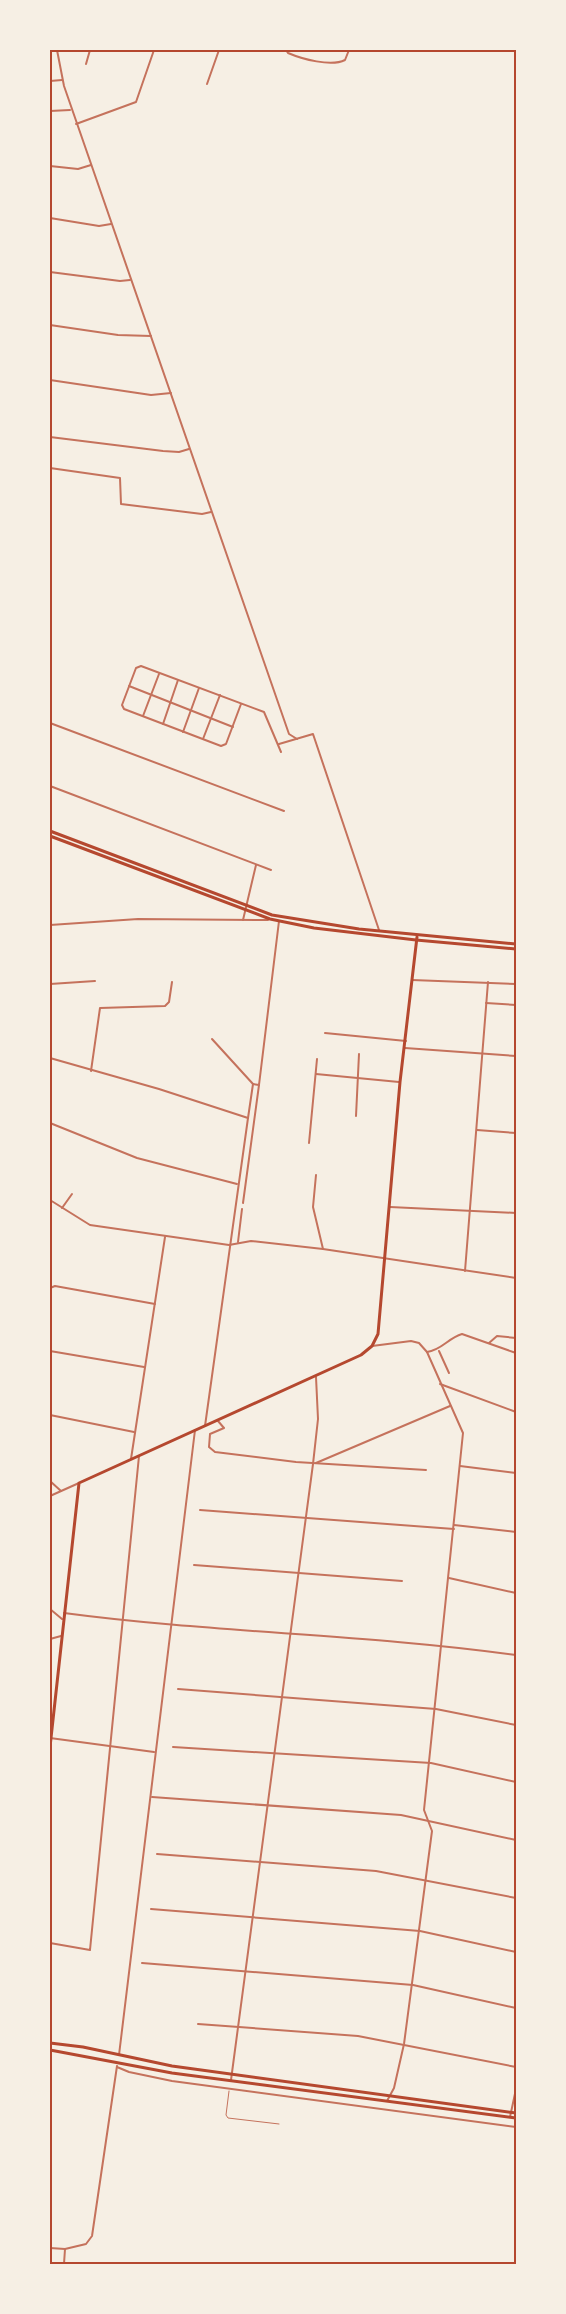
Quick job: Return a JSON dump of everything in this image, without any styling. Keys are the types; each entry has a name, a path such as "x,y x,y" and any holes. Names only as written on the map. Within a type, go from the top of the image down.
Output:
{"main road":[{"path":"50,831 270,920 416,940 516,949"},
{"path":"50,836 245,909 315,923 417,936 516,944"},
{"path":"50,1747 62,1619 79,1483 361,1355 372,1346 378,1334 400,1082 417,936"},
{"path":"50,2043 232,2075 516,2113"},
{"path":"50,2050 117,2064 516,2118"}],"street":[{"path":"57,50 62,80 76,124 211,512 289,734 297,739"},
{"path":"86,64 90,50"},
{"path":"76,124 136,102 154,50"},
{"path":"207,84 219,50"},
{"path":"286,50 300,58 338,62 345,60 349,50"},
{"path":"50,81 62,80"},
{"path":"50,111 72,109"},
{"path":"50,166 78,169 91,165"},
{"path":"50,218 99,226 111,224"},
{"path":"50,272 120,281 131,280"},
{"path":"50,325 118,335 151,336"},
{"path":"50,380 151,394 171,393"},
{"path":"50,437 163,451 178,452 190,448"},
{"path":"50,468 120,478 121,504 202,514 211,512"},
{"path":"241,704 225,746 122,708 139,666 267,713 281,752"},
{"path":"143,716 159,673"},
{"path":"163,724 178,680"},
{"path":"129,686 233,727"},
{"path":"183,732 199,687"},
{"path":"203,739 220,695"},
{"path":"50,723 284,811"},
{"path":"279,744 314,734 379,930"},
{"path":"50,786 271,870"},
{"path":"243,920 256,865"},
{"path":"50,925 138,920 270,920"},
{"path":"243,1203 279,921"},
{"path":"412,980 516,984"},
{"path":"50,984 95,981"},
{"path":"91,1071 100,1008 165,1006 169,1002 172,982"},
{"path":"465,1271 488,982"},
{"path":"486,1003 516,1005"},
{"path":"325,1033 406,1041"},
{"path":"212,1039 254,1084 259,1085"},
{"path":"405,1048 516,1056"},
{"path":"356,1116 359,1054"},
{"path":"50,1058 159,1089 248,1118"},
{"path":"309,1143 317,1059"},
{"path":"316,1074 400,1082"},
{"path":"205,1426 229,1245 254,1084"},
{"path":"50,1123 137,1158 239,1185"},
{"path":"477,1130 516,1133"},
{"path":"316,1175 313,1207 323,1249"},
{"path":"62,1208 72,1194"},
{"path":"50,1200 90,1225 229,1245 251,1241 323,1249 516,1278"},
{"path":"390,1207 516,1213"},
{"path":"238,1243 242,1209"},
{"path":"131,1460 165,1237"},
{"path":"50,1288 55,1286 155,1304"},
{"path":"427,1353 439,1351 455,1336 462,1334 516,1353"},
{"path":"489,1343 497,1336 516,1338"},
{"path":"372,1346 411,1341 419,1343 427,1353 463,1433 431,1763 424,1810 432,1831 404,2044 394,2088 386,2101"},
{"path":"50,1351 145,1368"},
{"path":"439,1351 449,1373"},
{"path":"231,2080 307,1518 318,1410 316,1377"},
{"path":"440,1384 516,1412"},
{"path":"313,1464 450,1406"},
{"path":"50,1415 135,1432"},
{"path":"218,1420 224,1428 210,1434 209,1447 215,1452 313,1464 426,1470"},
{"path":"119,2055 195,1430"},
{"path":"50,1943 90,1950 121,1621 140,1456"},
{"path":"460,1466 516,1473"},
{"path":"50,1481 61,1491"},
{"path":"50,1496 79,1483"},
{"path":"200,1510 454,1529"},
{"path":"454,1525 516,1532"},
{"path":"194,1565 402,1581"},
{"path":"449,1578 516,1593"},
{"path":"50,1609 62,1619"},
{"path":"64,1613 121,1621 442,1645 516,1655"},
{"path":"50,1639 61,1636"},
{"path":"178,1689 436,1709 516,1725"},
{"path":"50,1738 156,1752"},
{"path":"173,1747 431,1763 516,1782"},
{"path":"152,1797 401,1815 516,1840"},
{"path":"157,1854 376,1871 516,1898"},
{"path":"151,1909 420,1931 516,1952"},
{"path":"142,1963 413,1985 516,2008"},
{"path":"198,2024 358,2036 516,2067"},
{"path":"50,2248 65,2249 86,2244 92,2236 117,2064 129,2072 172,2080 516,2127"},
{"path":"510,2117 516,2089"},
{"path":"64,2265 65,2249"}],"lane":[{"path":"231,2080 226,2115 228,2118 279,2124"}]}
